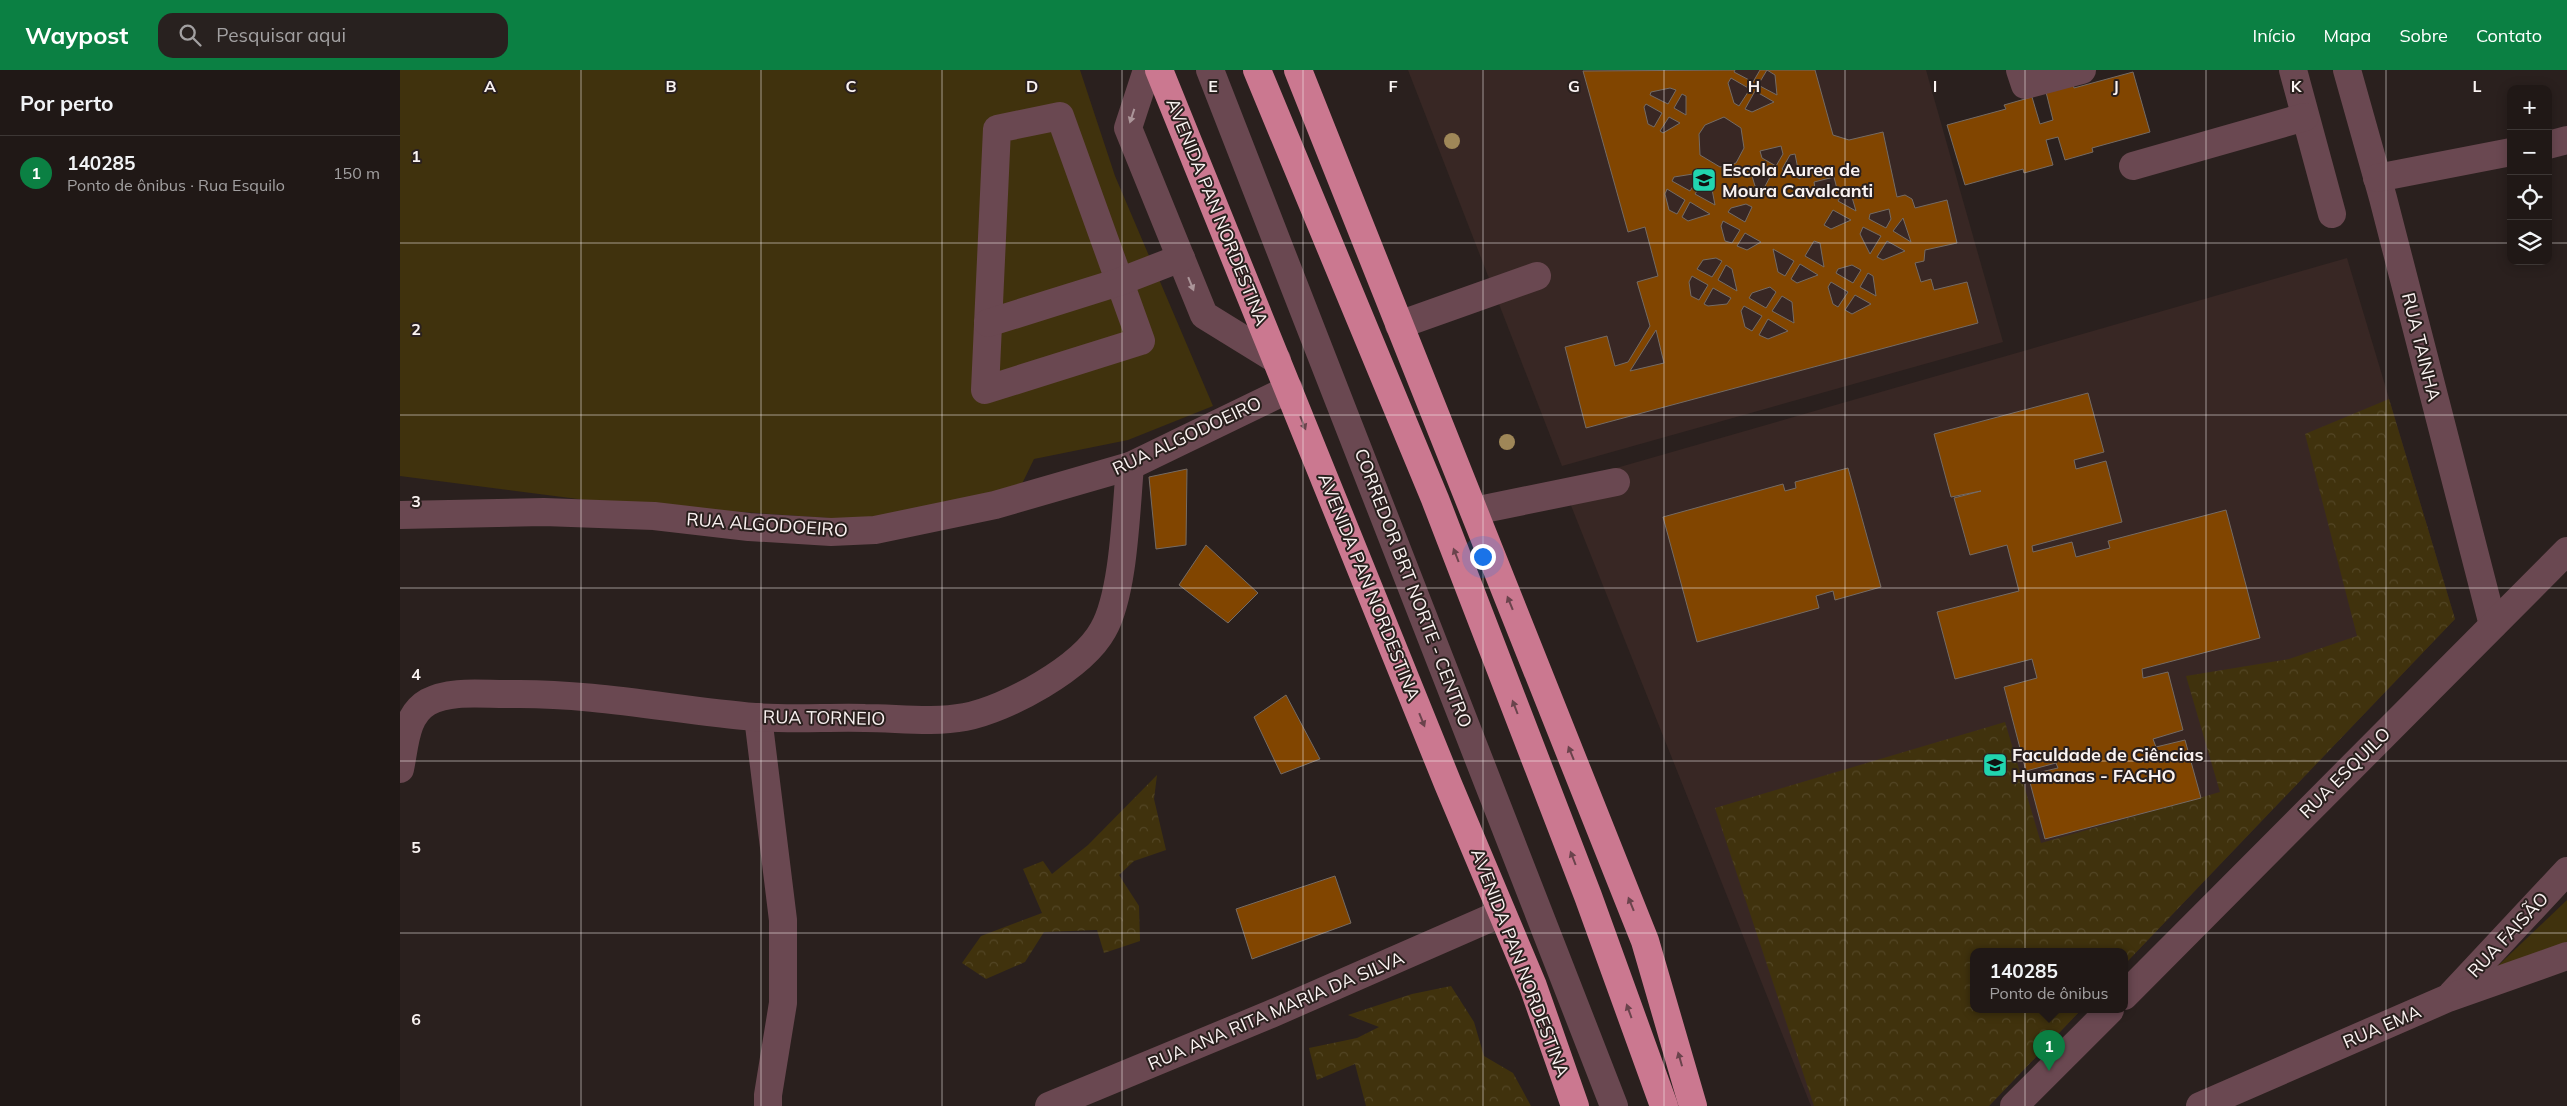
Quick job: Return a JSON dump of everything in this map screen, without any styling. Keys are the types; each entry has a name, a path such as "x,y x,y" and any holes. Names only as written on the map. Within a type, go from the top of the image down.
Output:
{"highway":[{"name":"AVENIDA PAN NORDESTINA","path":"1159,70 1533,986 1575,1106"},
{"path":"1257,70 1438,508 1588,896 1664,1106"},
{"path":"1298,70 1645,941 1693,1106"}],"street":[{"path":"1147,70 1128,128 1204,315 1277,360"},
{"name":"CORREDOR BRT NORTE - CENTRO","path":"1210,70 1614,1106"},
{"path":"2020,70 2025,85 2082,70"},
{"path":"2293,70 2332,214"},
{"name":"RUA TAINHA","path":"2347,70 2377,178 2493,625"},
{"path":"1060,116 1119,282 1141,341 985,390 997,129 1060,116"},
{"path":"2133,166 2305,117"},
{"path":"2552,144 2567,140"},
{"path":"2377,178 2507,153"},
{"path":"988,323 1119,282 1181,258"},
{"path":"1399,325 1537,276"},
{"name":"RUA ALGODOEIRO","path":"400,515 544,512 654,516 749,527 831,532 875,530 995,505 1130,466 1289,389"},
{"name":"RUA TORNEIO","path":"400,769 412,715 427,702 441,697 546,694 758,717 962,718 976,714 1033,690 1077,661 1102,632 1110,617 1117,588 1130,466"},
{"path":"1474,510 1616,482"},
{"name":"RUA ESQUILO","path":"2128,992 2567,551"},
{"path":"758,717 783,920 783,1003 762,1102"},
{"name":"RUA FAISÃO","path":"2448,998 2567,871"},
{"name":"RUA ANA RITA MARIA DA SILVA","path":"1049,1106 1271,1014 1502,913"},
{"name":"RUA EMA","path":"2200,1106 2448,998 2567,956"},
{"path":"2016,1105 2107,1013"}],"shaded area":[{"name":"Escola Aurea de Moura Cavalcanti","path":"1408,70 1926,70 2003,342 1562,466"},
{"name":"Faculdade de Ciências Humanas - FACHO","path":"2347,258 2455,619 2128,961 2128,948 1970,948 1970,1013 2078,1013 1989,1106 1811,1106 1566,493 1564,483"}],"green space":[{"path":"400,70 1080,70 1115,176 1213,406 1128,440 1034,459 1019,490 873,521 609,503 400,476"},
{"path":"2389,399 2455,619 2128,961 2128,948 1970,948 1970,1013 2078,1013 1989,1106 1814,1106 1715,808 2005,722 2041,843 2220,792 2186,676 2289,659 2357,636 2305,434"},
{"path":"1157,775 1154,799 1166,850 1134,861 1119,875 1139,906 1140,941 1104,953 1097,930 1044,932 1025,962 986,979 962,963 981,936 1042,913 1023,869 1043,861 1052,874 1088,845"},
{"path":"2567,900 2567,949 2483,980"},
{"path":"1451,986 1474,1022 1484,1056 1513,1073 1531,1106 1366,1106 1355,1064 1317,1080 1309,1048 1357,1038 1379,1027 1348,1015 1412,994"}],"building":[{"path":"1735,70 1734,72 1753,82 1760,70 1767,70 1815,70 1833,135 1849,140 1883,132 1897,197 1905,195 1912,199 1915,208 1947,200 1957,243 1925,250 1924,261 1915,263 1921,282 1931,279 1934,290 1967,282 1978,323 1586,428 1565,347 1607,336 1615,366 1628,362 1650,326 1637,282 1658,276 1645,227 1628,232 1583,71","holes":["1767,70 1775,75 1777,95 1758,85","1731,78 1750,89 1739,106 1734,103 1728,83","1670,88 1676,90 1668,104 1650,95 1651,92","1755,91 1774,102 1752,112 1745,109","1682,94 1686,96 1686,115 1674,108","1646,104 1662,113 1654,127 1648,124 1644,107","1669,117 1680,123 1663,133 1660,131","1724,117 1741,128 1744,148 1736,163 1720,167 1700,155 1699,134 1705,125","1781,146 1783,154 1776,166 1762,158 1760,151","1795,154 1800,179 1782,169 1790,155","1757,167 1771,175 1763,190 1755,186 1750,169","1693,174 1699,177 1690,191 1672,181 1674,177","1834,177 1837,189 1832,197 1815,188 1814,182","1704,180 1711,184 1715,205 1695,194","1849,187 1856,211 1838,201 1845,189","1667,189 1685,200 1677,214 1669,210 1665,194","1690,202 1710,214 1688,221 1682,217","1746,204 1752,207 1745,222 1728,212 1731,208","1889,209 1891,219 1886,228 1869,219 1870,214","1833,210 1851,220 1831,229 1824,225","1903,218 1911,242 1893,231","1723,221 1740,230 1732,243 1725,241 1721,226","1863,227 1881,236 1870,254 1860,234","1745,233 1761,242 1747,250 1737,246","1814,241 1820,243 1824,267 1805,256","1887,241 1905,251 1883,260 1877,257","1773,249 1794,261 1785,276 1778,272","1716,258 1722,261 1712,277 1697,269 1703,260","1800,264 1818,275 1797,283 1791,279","1726,265 1732,269 1737,291 1718,280","1852,265 1861,270 1853,283 1836,273 1838,269","1868,273 1873,276 1876,296 1860,287","1692,276 1708,285 1699,300 1691,296 1689,282","1831,282 1848,292 1838,307 1833,304 1828,287","1770,287 1776,292 1766,308 1749,298 1752,293","1713,288 1731,298 1727,304 1708,306 1704,304","1855,295 1871,304 1852,314 1845,310","1782,296 1792,302 1794,323 1772,311","1744,306 1762,316 1752,331 1745,327 1741,311","1768,319 1788,331 1768,339 1759,335","1656,330 1664,363 1630,371"]},
{"path":"2133,72 2150,132 2092,148 2093,152 2065,160 2058,137 2046,140 2053,165 2024,173 2023,169 1965,185 1947,125 2006,109 2004,105 2032,97 2040,124 2053,120 2046,92 2073,84 2074,88"},
{"path":"2088,393 2104,452 2074,460 2076,469 2106,461 2122,522 2032,546 2033,552 2072,542 2076,557 2110,548 2108,541 2226,510 2260,638 2142,669 2143,678 2168,672 2183,730 2153,739 2156,747 2185,740 2201,798 2045,839 2028,775 2058,768 2056,763 2026,771 2004,687 2037,678 2032,659 1955,679 1937,612 2019,591 2007,545 1970,555 1954,498 1981,491 1951,497 1934,434"},
{"path":"1848,468 1881,587 1835,600 1833,591 1816,596 1819,608 1697,642 1663,517 1783,484 1785,491 1796,488 1795,482"},
{"path":"1187,469 1186,545 1156,549 1149,477"},
{"path":"1206,545 1258,593 1228,623 1179,585"},
{"path":"1286,695 1320,759 1281,774 1254,717"},
{"path":"1335,876 1351,923 1252,959 1236,909"}],"place":[{"name":"Escola Aurea de Moura Cavalcanti","path":"1704,180"},
{"name":"Faculdade de Ciências Humanas - FACHO","path":"1995,765"},
{"name":"140285","path":"2049,1071"}]}
